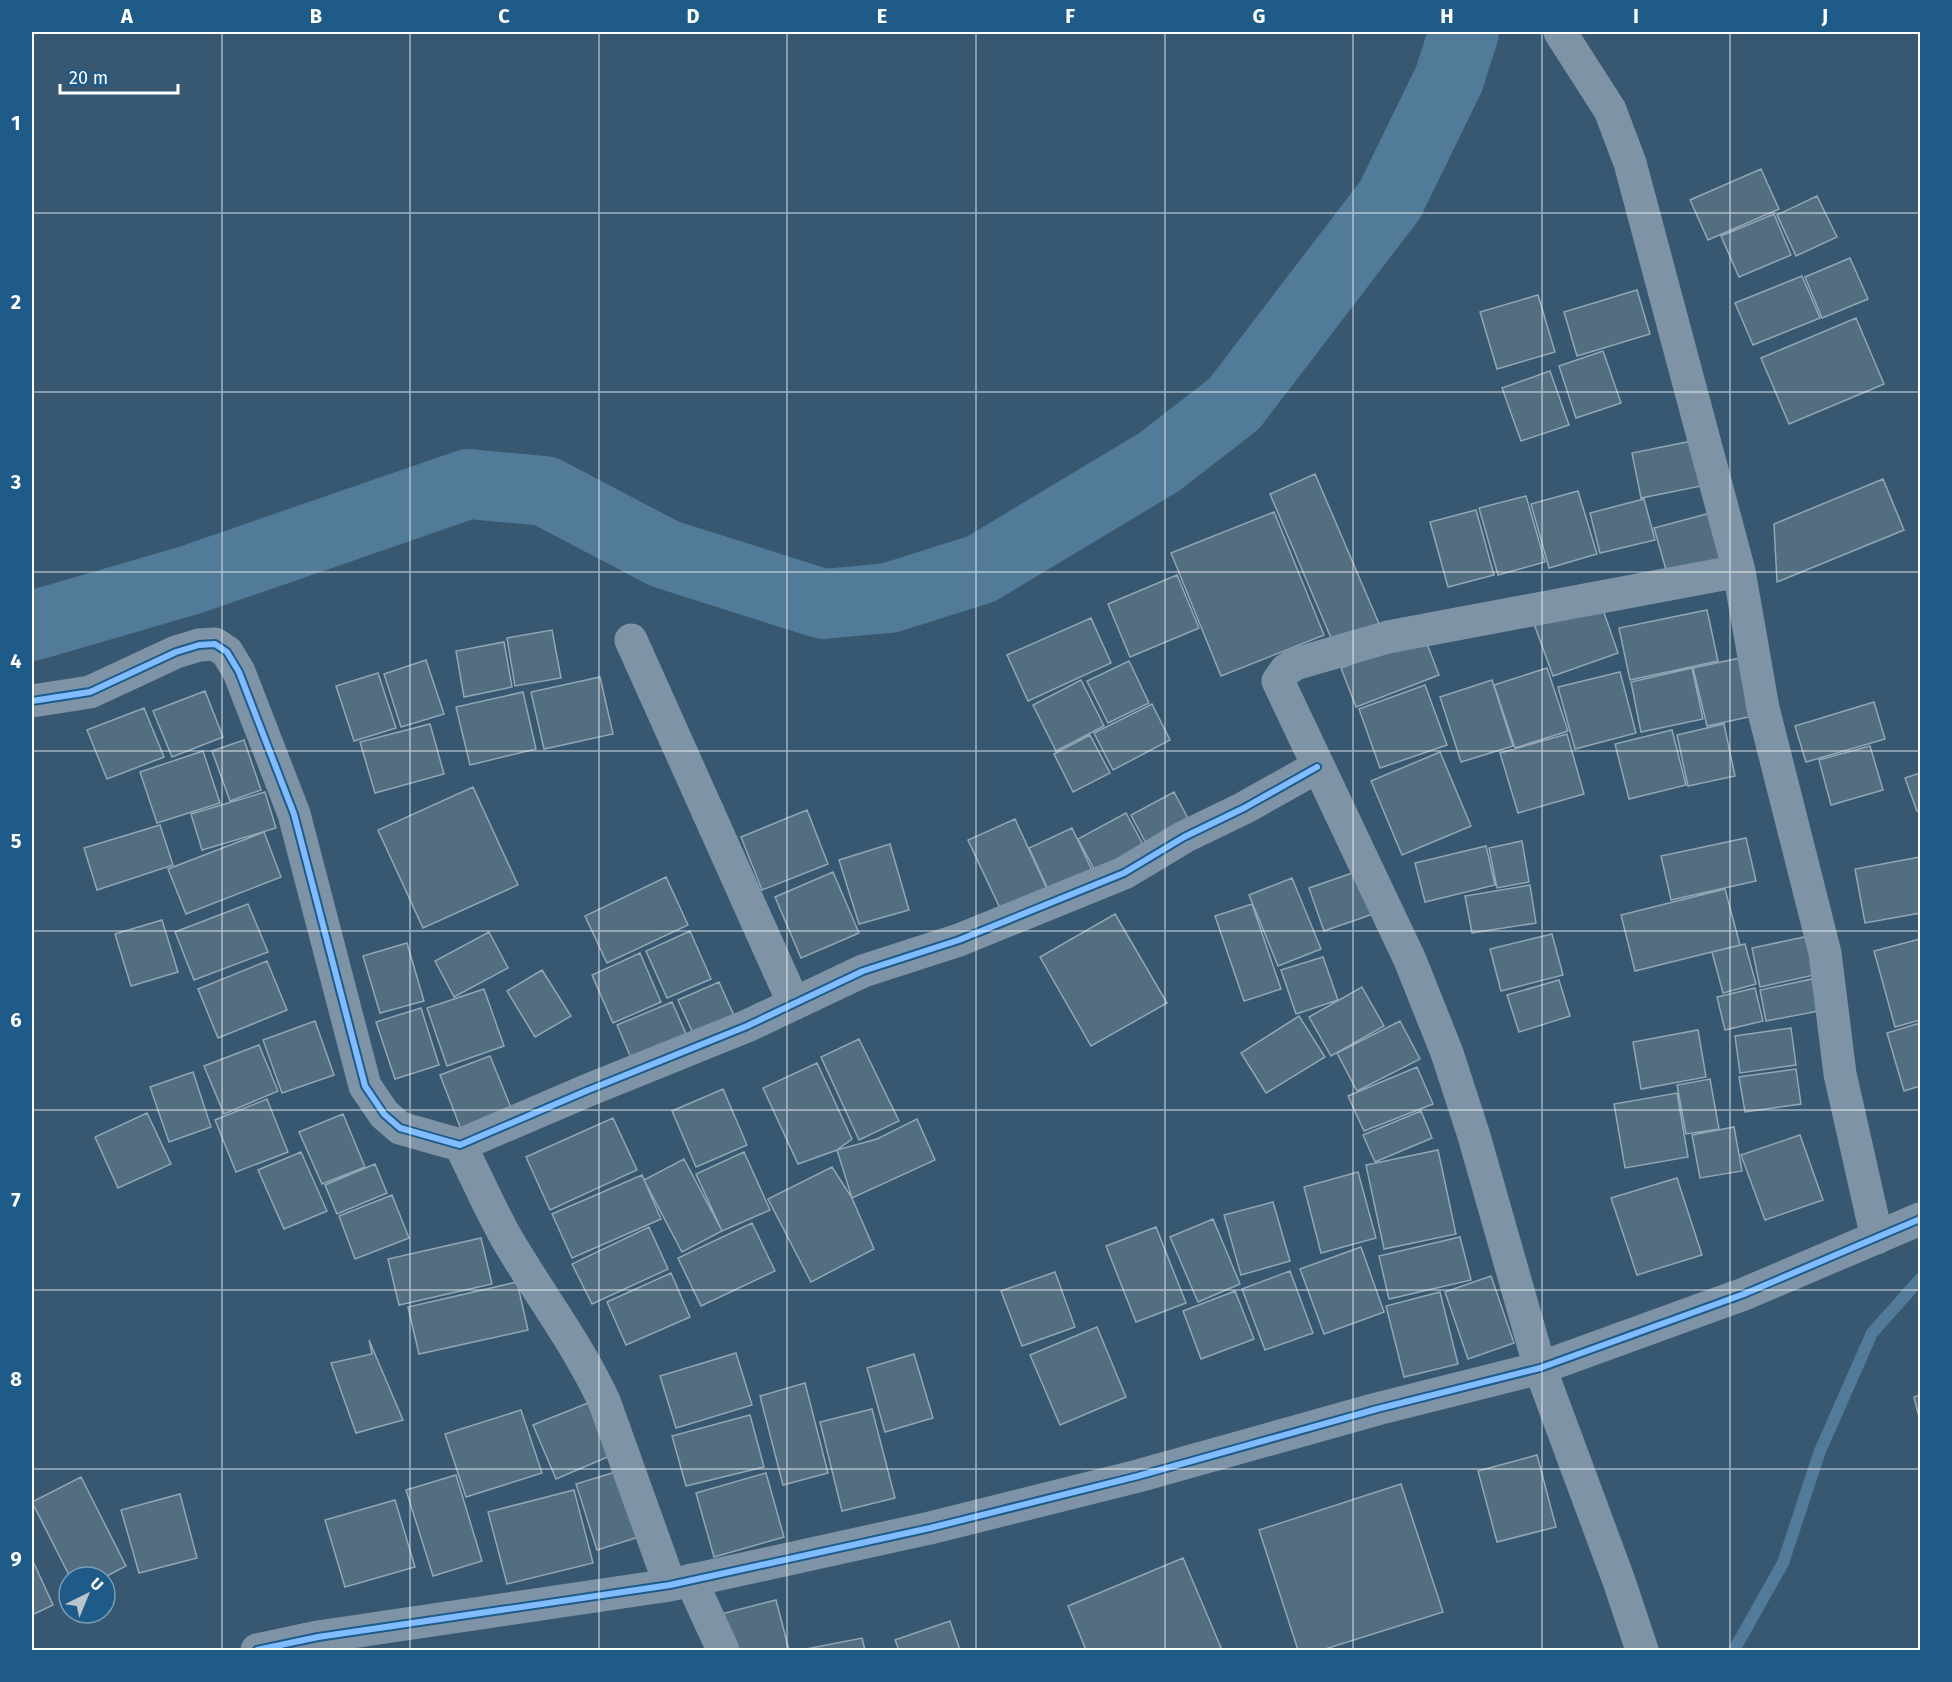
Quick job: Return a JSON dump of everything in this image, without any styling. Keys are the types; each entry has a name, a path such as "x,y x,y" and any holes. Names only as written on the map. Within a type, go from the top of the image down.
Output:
{"street":[{"path":"1560,32 1610,110 1630,163 1739,571 1763,708 1825,953 1840,1074 1877,1238"},
{"path":"1642,1650 1615,1570 1540,1368 1474,1136 1447,1053 1410,960 1278,681 1286,670 1295,664 1388,637 1739,571"},
{"path":"631,640 794,1004"},
{"path":"32,701 90,692 188,648 215,644 227,652 239,672 294,814 365,1086 384,1114 400,1128 460,1145 747,1026 863,970 959,940 1124,873 1184,837 1244,808 1317,767"},
{"path":"460,1145 507,1239 558,1316 592,1374 681,1582 723,1650"},
{"path":"257,1650 318,1637 681,1582 930,1528 1138,1476 1377,1409 1540,1368 1744,1294 1920,1219"}],"building":[{"path":"1761,169 1779,209 1708,240 1690,200"},
{"path":"1817,196 1837,237 1796,256 1777,215"},
{"path":"1774,214 1791,255 1739,277 1721,236"},
{"path":"1850,258 1868,299 1822,318 1805,277"},
{"path":"1802,276 1820,318 1753,345 1735,303"},
{"path":"1637,290 1650,334 1577,356 1564,312"},
{"path":"1538,295 1555,352 1497,369 1480,312"},
{"path":"1856,318 1884,384 1789,424 1761,358"},
{"path":"1603,351 1621,403 1576,418 1559,366"},
{"path":"1550,371 1569,425 1521,441 1502,388"},
{"path":"1697,440 1706,485 1641,498 1632,453"},
{"path":"1315,474 1380,626 1334,645 1270,494"},
{"path":"1883,479 1904,530 1777,582 1774,524"},
{"path":"1578,491 1597,554 1549,568 1531,504"},
{"path":"1526,496 1545,562 1498,575 1479,508"},
{"path":"1644,499 1655,540 1600,553 1590,513"},
{"path":"1476,510 1494,575 1448,587 1430,522"},
{"path":"1718,511 1733,562 1669,580 1654,528"},
{"path":"1274,512 1324,635 1221,676 1171,553"},
{"path":"1177,575 1199,628 1130,657 1108,604"},
{"path":"1600,601 1618,653 1553,676 1534,624"},
{"path":"1707,610 1718,661 1630,680 1619,628"},
{"path":"1091,618 1111,663 1028,701 1007,655"},
{"path":"552,630 561,678 515,686 507,638"},
{"path":"1424,636 1439,675 1356,707 1341,668"},
{"path":"504,642 512,687 464,697 456,651"},
{"path":"1740,658 1753,716 1707,726 1693,668"},
{"path":"426,660 444,714 401,727 384,674"},
{"path":"1129,661 1149,703 1108,723 1087,681"},
{"path":"1547,668 1568,731 1515,748 1494,685"},
{"path":"1692,668 1703,719 1641,732 1631,682"},
{"path":"1620,672 1636,733 1575,749 1558,687"},
{"path":"378,673 396,728 354,741 336,686"},
{"path":"600,677 613,734 544,749 531,692"},
{"path":"1081,680 1104,726 1056,751 1033,705"},
{"path":"1492,680 1513,746 1461,762 1440,697"},
{"path":"1425,685 1447,745 1380,768 1359,709"},
{"path":"205,691 223,737 172,757 153,711"},
{"path":"523,692 536,749 470,765 456,707"},
{"path":"1874,702 1885,739 1806,762 1795,726"},
{"path":"1152,704 1170,740 1113,770 1094,733"},
{"path":"144,708 164,757 107,779 87,730"},
{"path":"430,724 444,774 375,793 360,742"},
{"path":"1724,724 1735,776 1688,786 1677,735"},
{"path":"1672,730 1686,785 1629,799 1615,744"},
{"path":"1567,734 1584,794 1518,813 1500,753"},
{"path":"1090,735 1110,773 1073,792 1054,754"},
{"path":"244,740 261,790 230,801 212,751"},
{"path":"1870,746 1883,790 1831,805 1819,760"},
{"path":"203,751 220,803 157,823 140,772"},
{"path":"1440,752 1471,826 1402,855 1371,781"},
{"path":"1920,773 1920,810 1917,811 1905,778"},
{"path":"473,787 518,885 423,928 378,830"},
{"path":"265,792 276,828 202,850 191,814"},
{"path":"1174,792 1200,841 1157,864 1131,815"},
{"path":"807,810 828,864 762,890 741,837"},
{"path":"1126,813 1155,867 1107,893 1078,839"},
{"path":"1015,819 1052,900 1006,921 968,840"},
{"path":"160,825 173,865 97,890 84,848"},
{"path":"1072,828 1097,881 1054,902 1029,848"},
{"path":"264,832 281,877 186,914 168,869"},
{"path":"1746,838 1756,881 1671,900 1661,856"},
{"path":"1522,841 1529,882 1497,888 1489,848"},
{"path":"890,844 909,910 859,924 839,860"},
{"path":"1486,846 1495,885 1425,902 1415,863"},
{"path":"1920,857 1920,913 1865,923 1855,869"},
{"path":"1361,870 1376,913 1324,931 1309,888"},
{"path":"833,872 859,933 801,958 775,897"},
{"path":"666,877 688,925 607,963 585,916"},
{"path":"1292,878 1321,949 1278,966 1249,895"},
{"path":"1530,885 1536,923 1472,933 1465,896"},
{"path":"1725,889 1740,945 1635,971 1621,915"},
{"path":"248,904 268,952 194,980 175,932"},
{"path":"1252,904 1281,989 1244,1001 1215,916"},
{"path":"1115,914 1167,1003 1091,1046 1040,957"},
{"path":"162,920 178,972 131,986 115,934"},
{"path":"690,931 711,979 667,998 646,951"},
{"path":"489,932 508,968 454,997 435,961"},
{"path":"1552,934 1563,975 1501,991 1490,949"},
{"path":"1814,935 1823,973 1760,987 1752,948"},
{"path":"1920,939 1920,1020 1895,1027 1874,951"},
{"path":"407,943 424,1001 380,1013 363,956"},
{"path":"1745,944 1756,984 1723,993 1712,952"},
{"path":"640,953 661,1002 613,1023 592,975"},
{"path":"1323,957 1338,1000 1296,1014 1281,970"},
{"path":"267,961 287,1010 218,1038 198,989"},
{"path":"542,970 571,1016 535,1037 507,991"},
{"path":"1812,979 1819,1011 1766,1021 1760,990"},
{"path":"1559,980 1570,1016 1519,1032 1507,995"},
{"path":"719,982 745,1040 704,1058 678,1000"},
{"path":"1362,987 1384,1026 1331,1056 1309,1017"},
{"path":"1755,988 1763,1021 1725,1030 1717,997"},
{"path":"484,989 504,1046 447,1066 427,1008"},
{"path":"672,1002 698,1061 642,1084 617,1025"},
{"path":"421,1008 439,1065 395,1079 376,1022"},
{"path":"1299,1016 1325,1057 1266,1093 1241,1053"},
{"path":"315,1021 334,1075 282,1093 263,1040"},
{"path":"1400,1021 1420,1059 1357,1091 1337,1053"},
{"path":"1920,1023 1920,1086 1904,1091 1887,1033"},
{"path":"1791,1028 1796,1065 1740,1073 1735,1036"},
{"path":"1698,1030 1706,1077 1641,1089 1633,1042"},
{"path":"859,1039 899,1121 859,1140 821,1057"},
{"path":"259,1045 278,1091 224,1114 204,1066"},
{"path":"490,1056 520,1130 469,1150 440,1075"},
{"path":"817,1063 852,1139 837,1150 798,1164 763,1088"},
{"path":"1417,1067 1433,1104 1364,1131 1348,1096"},
{"path":"1796,1069 1801,1104 1745,1112 1739,1077"},
{"path":"193,1072 211,1127 169,1142 150,1087"},
{"path":"1710,1079 1719,1129 1686,1134 1677,1085"},
{"path":"723,1089 747,1145 696,1167 672,1111"},
{"path":"1677,1093 1688,1157 1625,1168 1614,1104"},
{"path":"267,1099 288,1152 236,1172 215,1120"},
{"path":"1421,1111 1432,1138 1375,1162 1363,1135"},
{"path":"147,1113 171,1164 118,1188 95,1137"},
{"path":"343,1114 365,1167 322,1184 299,1132"},
{"path":"613,1118 637,1170 550,1210 526,1157"},
{"path":"917,1119 935,1160 852,1198 837,1150 877,1139"},
{"path":"1734,1127 1742,1171 1700,1178 1692,1135"},
{"path":"1800,1135 1823,1200 1765,1220 1741,1155"},
{"path":"1438,1150 1456,1234 1384,1249 1366,1165"},
{"path":"301,1152 327,1211 284,1229 258,1170"},
{"path":"744,1152 770,1210 722,1231 696,1174"},
{"path":"684,1159 722,1231 682,1252 644,1180"},
{"path":"375,1164 387,1193 337,1214 325,1185"},
{"path":"832,1167 852,1198 874,1249 811,1282 768,1199"},
{"path":"1358,1172 1376,1238 1321,1253 1304,1187"},
{"path":"642,1175 661,1219 572,1258 552,1214"},
{"path":"1677,1178 1702,1255 1637,1275 1611,1198"},
{"path":"392,1195 409,1238 355,1259 339,1216"},
{"path":"1273,1202 1290,1261 1241,1275 1224,1215"},
{"path":"1213,1219 1240,1284 1198,1302 1170,1237"},
{"path":"752,1223 775,1271 701,1306 678,1258"},
{"path":"649,1227 668,1269 592,1304 572,1264"},
{"path":"1156,1227 1186,1303 1136,1322 1106,1246"},
{"path":"1460,1237 1471,1280 1389,1299 1379,1256"},
{"path":"481,1238 492,1284 399,1305 388,1259"},
{"path":"1361,1247 1384,1312 1324,1334 1300,1269"},
{"path":"1290,1271 1313,1333 1265,1350 1242,1289"},
{"path":"1055,1272 1075,1327 1022,1346 1001,1291"},
{"path":"671,1273 690,1317 626,1345 607,1302"},
{"path":"1491,1276 1514,1343 1468,1359 1445,1292"},
{"path":"517,1282 528,1330 419,1354 408,1307"},
{"path":"1235,1291 1254,1339 1201,1359 1183,1311"},
{"path":"1440,1292 1458,1364 1404,1377 1386,1306"},
{"path":"1097,1327 1126,1397 1060,1425 1030,1355"},
{"path":"369,1340 403,1420 356,1433 331,1363 372,1354"},
{"path":"736,1353 752,1405 676,1428 660,1376"},
{"path":"914,1354 933,1418 885,1432 867,1368"},
{"path":"805,1383 828,1473 783,1485 760,1396"},
{"path":"1920,1395 1920,1421 1914,1397"},
{"path":"598,1399 619,1452 556,1479 533,1425"},
{"path":"872,1409 895,1498 842,1511 820,1422"},
{"path":"521,1410 542,1473 466,1497 445,1434"},
{"path":"750,1415 764,1467 686,1486 672,1436"},
{"path":"1537,1455 1556,1527 1497,1542 1478,1471"},
{"path":"622,1470 642,1536 597,1550 576,1484"},
{"path":"766,1473 784,1537 714,1557 696,1493"},
{"path":"456,1475 482,1561 433,1576 406,1490"},
{"path":"81,1477 126,1566 117,1571 117,1565 64,1565 32,1502"},
{"path":"1401,1484 1443,1612 1322,1650 1298,1650 1259,1530"},
{"path":"574,1490 593,1563 507,1584 488,1512"},
{"path":"180,1494 197,1558 139,1573 121,1510"},
{"path":"395,1500 415,1567 345,1587 325,1520"},
{"path":"1183,1558 1222,1650 1086,1650 1068,1606"},
{"path":"32,1559 53,1605 32,1615"},
{"path":"776,1600 789,1650 731,1650 721,1614"},
{"path":"950,1621 960,1650 899,1650 895,1640"},
{"path":"862,1638 865,1650 801,1650"}],"waterway":[{"path":"32,626 190,580 468,484 545,491 665,554 823,604 889,598 981,569 1159,462 1234,404 1390,200 1449,79 1464,32"},
{"path":"1734,1650 1783,1563 1820,1451 1872,1333 1920,1279"}],"cycle path":[{"path":"32,701 90,692 176,652 199,645 215,644 227,652 239,672 294,814 365,1086 384,1114 400,1128 460,1145 747,1026 863,971 959,940 1124,873 1184,837 1244,808 1317,767"},
{"path":"257,1650 318,1637 670,1585 930,1528 1138,1476 1377,1409 1540,1368 1744,1294 1920,1219"}]}
